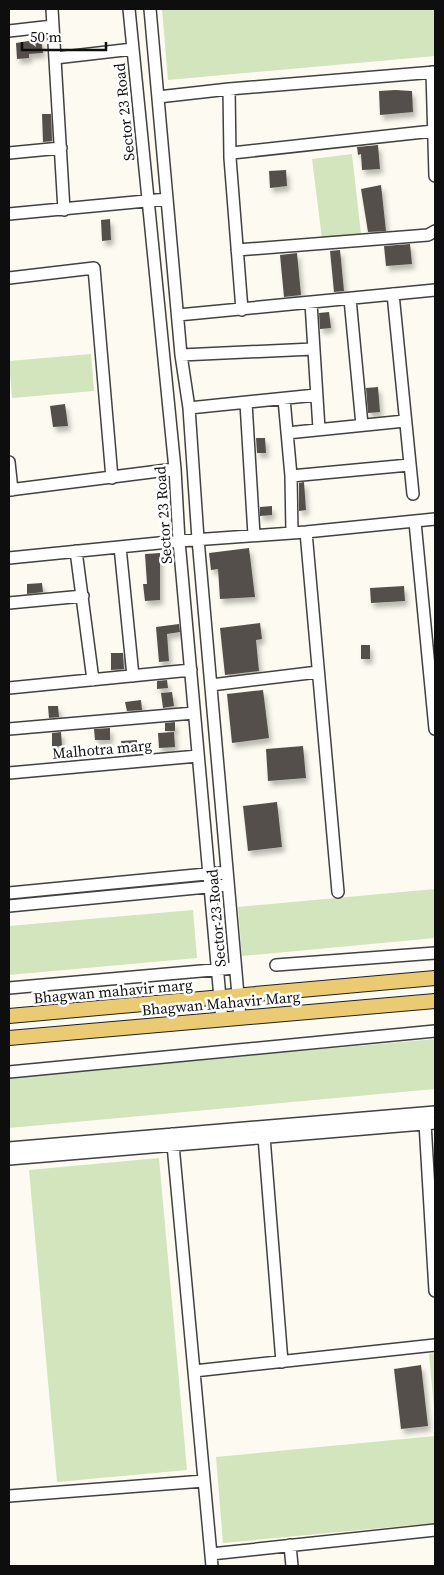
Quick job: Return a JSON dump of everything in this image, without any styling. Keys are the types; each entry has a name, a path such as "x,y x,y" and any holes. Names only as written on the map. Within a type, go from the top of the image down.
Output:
{"main road":[{"name":"Bhagwan mahavir marg","path":"9,1016 435,978"},
{"name":"Bhagwan Mahavir Marg","path":"9,1038 435,1001"}],"street":[{"path":"52,9 64,210"},
{"name":"Sector 23 Road","path":"130,9 175,469 179,541 222,1020"},
{"name":"Sector 23 Road","path":"150,9 181,355 189,408 198,539 240,1018"},
{"path":"9,31 53,26"},
{"path":"55,58 133,50"},
{"path":"158,97 433,72 435,176"},
{"path":"230,89 232,153 230,158 242,310"},
{"path":"232,153 433,131"},
{"path":"9,153 61,148"},
{"path":"9,214 167,199"},
{"path":"237,250 428,235 435,231"},
{"path":"9,278 94,268 112,478"},
{"path":"178,315 435,290"},
{"path":"393,294 413,494"},
{"path":"350,299 362,426"},
{"path":"311,303 319,429"},
{"path":"181,355 313,349"},
{"path":"189,408 246,404 316,395"},
{"path":"284,399 291,476 292,533"},
{"path":"246,404 254,535"},
{"path":"287,433 405,421"},
{"path":"9,462 10,490 175,469"},
{"path":"291,476 409,465"},
{"path":"9,558 198,539 306,532 435,519"},
{"path":"415,522 435,729"},
{"path":"306,532 338,892"},
{"path":"120,547 133,676"},
{"path":"76,551 93,680"},
{"path":"9,603 83,596"},
{"path":"9,688 191,670"},
{"path":"211,685 318,672"},
{"path":"9,729 194,713"},
{"name":"Malhotra marg","path":"9,773 198,756"},
{"path":"9,894 227,872"},
{"path":"9,906 228,884"},
{"path":"276,965 435,953"},
{"path":"9,988 236,968"},
{"path":"9,1072 435,1031"},
{"path":"9,1159 173,1139 435,1112"},
{"path":"9,1148 173,1139 264,1137 430,1123 435,1291"},
{"path":"264,1137 282,1362"},
{"path":"173,1139 212,1566"},
{"path":"194,1371 435,1345"},
{"path":"9,1496 204,1480"},
{"path":"211,1554 435,1530"},
{"path":"290,1545 292,1566"}],"green space":[{"path":"162,9 435,9 435,56 168,80"},
{"path":"352,154 361,234 322,239 312,159"},
{"path":"91,354 94,391 12,398 9,361"},
{"path":"435,889 435,938 242,956 238,907"},
{"path":"193,910 197,958 9,975 9,926"},
{"path":"435,1039 435,1089 9,1128 9,1077"},
{"path":"159,1158 187,1470 57,1482 29,1170"},
{"path":"435,1353 435,1419 429,1354"},
{"path":"435,1436 435,1523 223,1543 216,1457"}],"building":[{"path":"41,39 43,53 29,54 29,58 17,59 16,43"},
{"path":"379,91 412,91 413,112 380,115"},
{"path":"42,114 51,114 52,141 43,142"},
{"path":"378,145 380,169 362,170 361,154 358,155 357,147"},
{"path":"286,170 287,186 270,188 269,171"},
{"path":"381,185 386,231 368,232 361,189"},
{"path":"110,219 111,240 102,241 101,220"},
{"path":"410,244 412,264 386,266 384,246"},
{"path":"340,250 344,291 334,292 330,251"},
{"path":"297,253 301,295 284,297 280,255"},
{"path":"329,312 331,328 320,329 319,313"},
{"path":"378,387 380,412 368,413 366,388"},
{"path":"65,404 68,426 53,427 50,406"},
{"path":"256,438 265,438 266,453 257,453"},
{"path":"304,482 306,510 299,511 299,483"},
{"path":"272,506 272,515 260,516 260,507"},
{"path":"249,548 255,597 220,599 218,569 211,570 209,553"},
{"path":"160,553 160,600 145,601 143,584 147,584 145,554"},
{"path":"42,583 43,592 27,594 27,584"},
{"path":"404,586 405,601 371,603 370,588"},
{"path":"260,623 262,639 256,640 259,671 225,675 220,628"},
{"path":"179,624 180,632 167,634 169,661 159,662 156,627"},
{"path":"361,645 370,645 370,659 361,659"},
{"path":"111,653 123,653 124,669 111,670"},
{"path":"167,680 168,688 157,689 157,681"},
{"path":"263,690 269,738 232,743 227,694"},
{"path":"172,692 174,706 163,708 161,693"},
{"path":"141,700 142,710 127,711 125,702"},
{"path":"48,706 58,706 59,717 49,718"},
{"path":"175,722 175,731 165,731 165,723"},
{"path":"110,728 110,740 95,740 94,729"},
{"path":"61,732 62,746 52,747 52,733"},
{"path":"174,732 175,747 159,748 158,733"},
{"path":"137,740 138,753 123,755 121,741"},
{"path":"303,746 306,778 268,781 266,749"},
{"path":"277,802 282,847 248,851 243,806"},
{"path":"421,1365 428,1426 401,1429 394,1369"}]}
